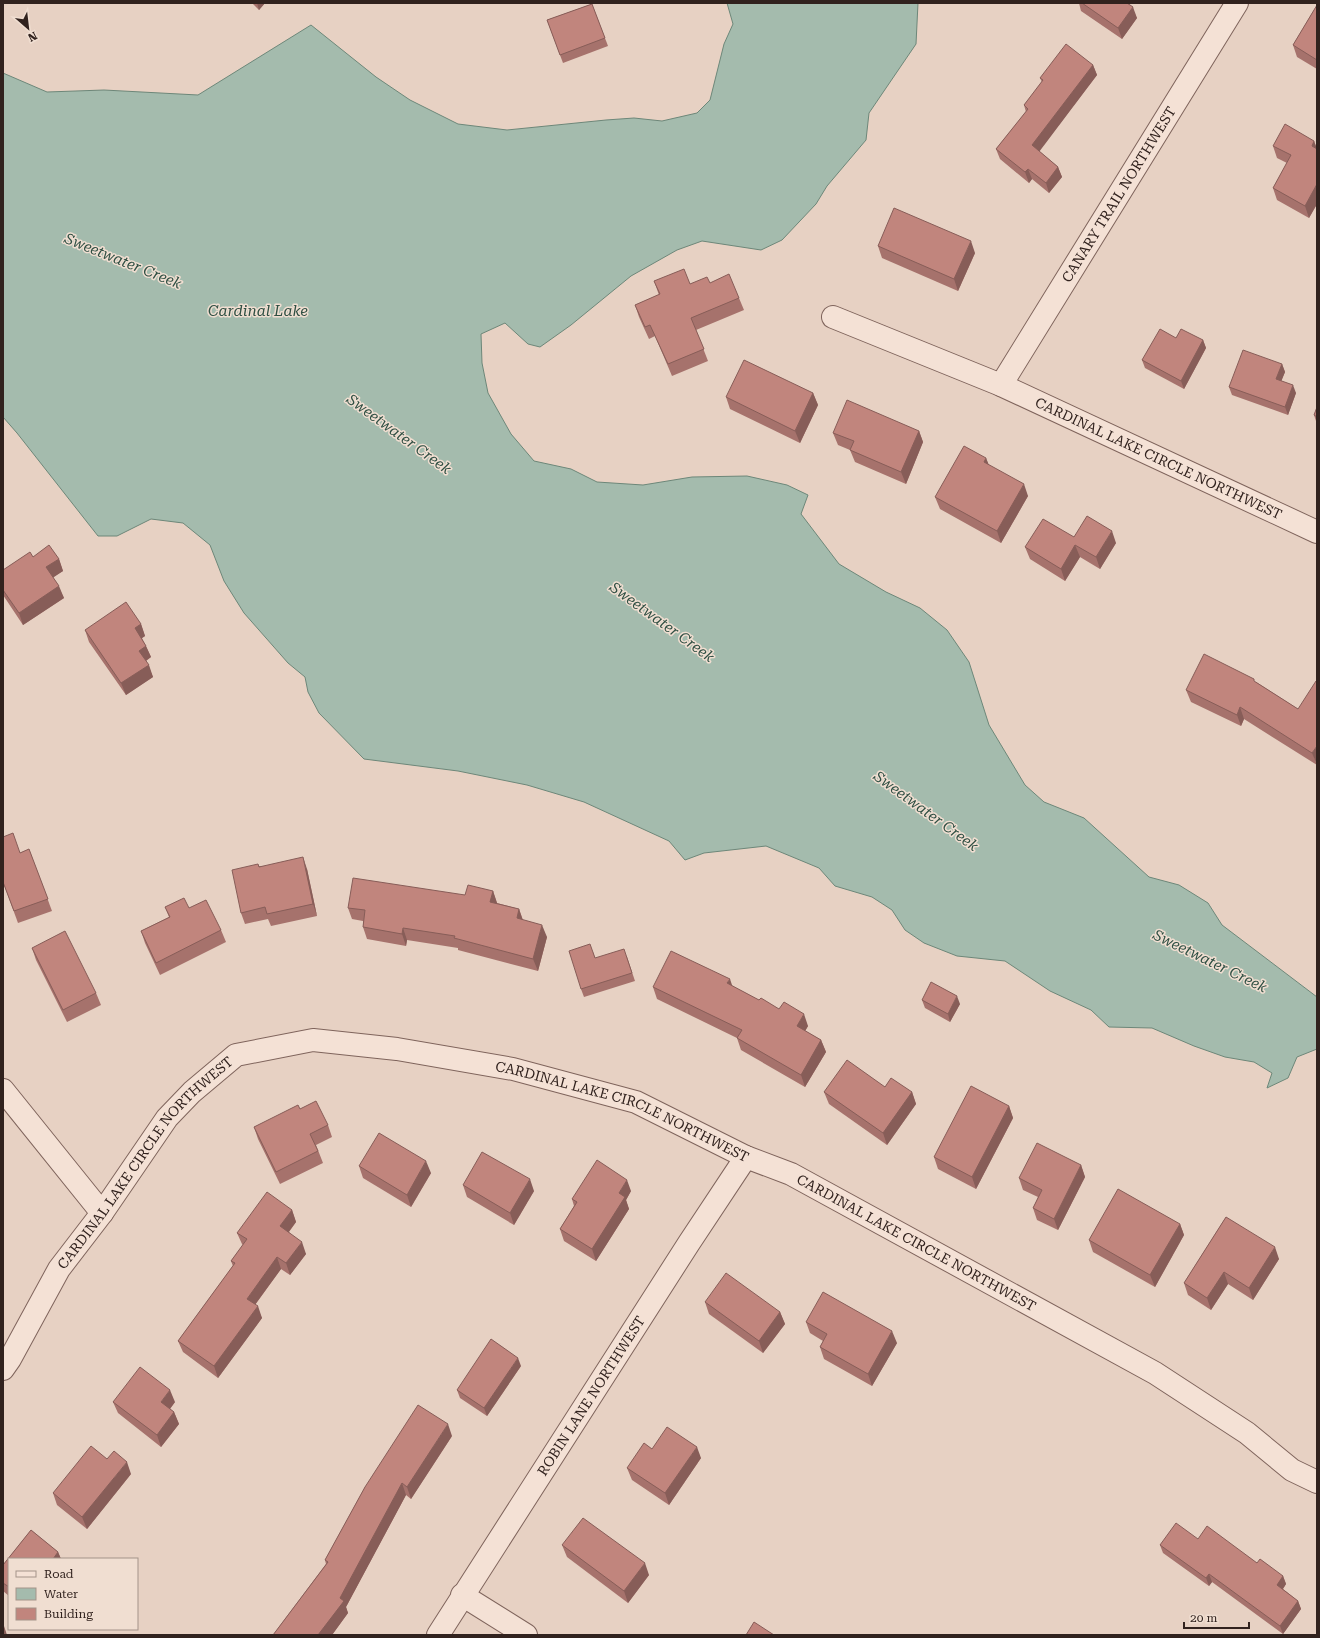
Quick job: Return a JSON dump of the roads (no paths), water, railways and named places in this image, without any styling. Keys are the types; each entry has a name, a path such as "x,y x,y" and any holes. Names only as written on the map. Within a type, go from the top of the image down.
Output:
{"street":[{"name":"CANARY TRAIL NORTHWEST","path":"1001,385 1237,3"},
{"name":"CARDINAL LAKE CIRCLE NORTHWEST","path":"833,317 1001,385 1317,532"},
{"name":"CARDINAL LAKE CIRCLE NORTHWEST","path":"3,1369 10,1359 59,1269 102,1213 167,1118 192,1092 236,1055 313,1040 397,1049 514,1068 636,1102 746,1157 791,1174 1155,1373 1247,1433 1292,1470 1317,1482"},
{"path":"3,1090 102,1213"},
{"name":"ROBIN LANE NORTHWEST","path":"438,1635 462,1595 746,1157"},
{"path":"462,1595 526,1635"}],"water":[{"name":"Cardinal Lake","path":"727,3 918,3 916,44 869,113 866,140 827,186 816,204 782,240 761,250 702,241 677,250 631,276 571,325 540,347 528,344 505,323 481,334 482,363 488,393 511,434 534,461 571,469 597,482 643,485 692,477 747,476 787,485 808,495 801,514 839,564 886,592 920,608 947,630 969,662 989,725 1025,785 1044,802 1084,818 1149,877 1179,885 1208,903 1222,925 1317,997 1317,1049 1297,1057 1288,1078 1267,1088 1272,1073 1254,1062 1225,1057 1194,1046 1152,1028 1109,1027 1091,1010 1050,991 1005,961 957,956 924,943 905,930 892,910 872,897 835,886 819,868 766,846 704,853 685,860 669,841 584,802 527,785 458,771 364,759 319,713 308,692 305,677 288,663 244,613 224,581 210,545 183,523 151,519 117,536 98,536 3,417 3,73 47,92 104,90 198,95 311,25 376,77 410,100 458,124 507,130 634,118 662,121 697,113 710,100 724,44 733,24"}],"water label":[{"name":"Sweetwater Creek","path":"123,261"},
{"name":"Sweetwater Creek","path":"399,434"},
{"name":"Sweetwater Creek","path":"662,622"},
{"name":"Sweetwater Creek","path":"926,811"},
{"name":"Sweetwater Creek","path":"1210,961"}]}
